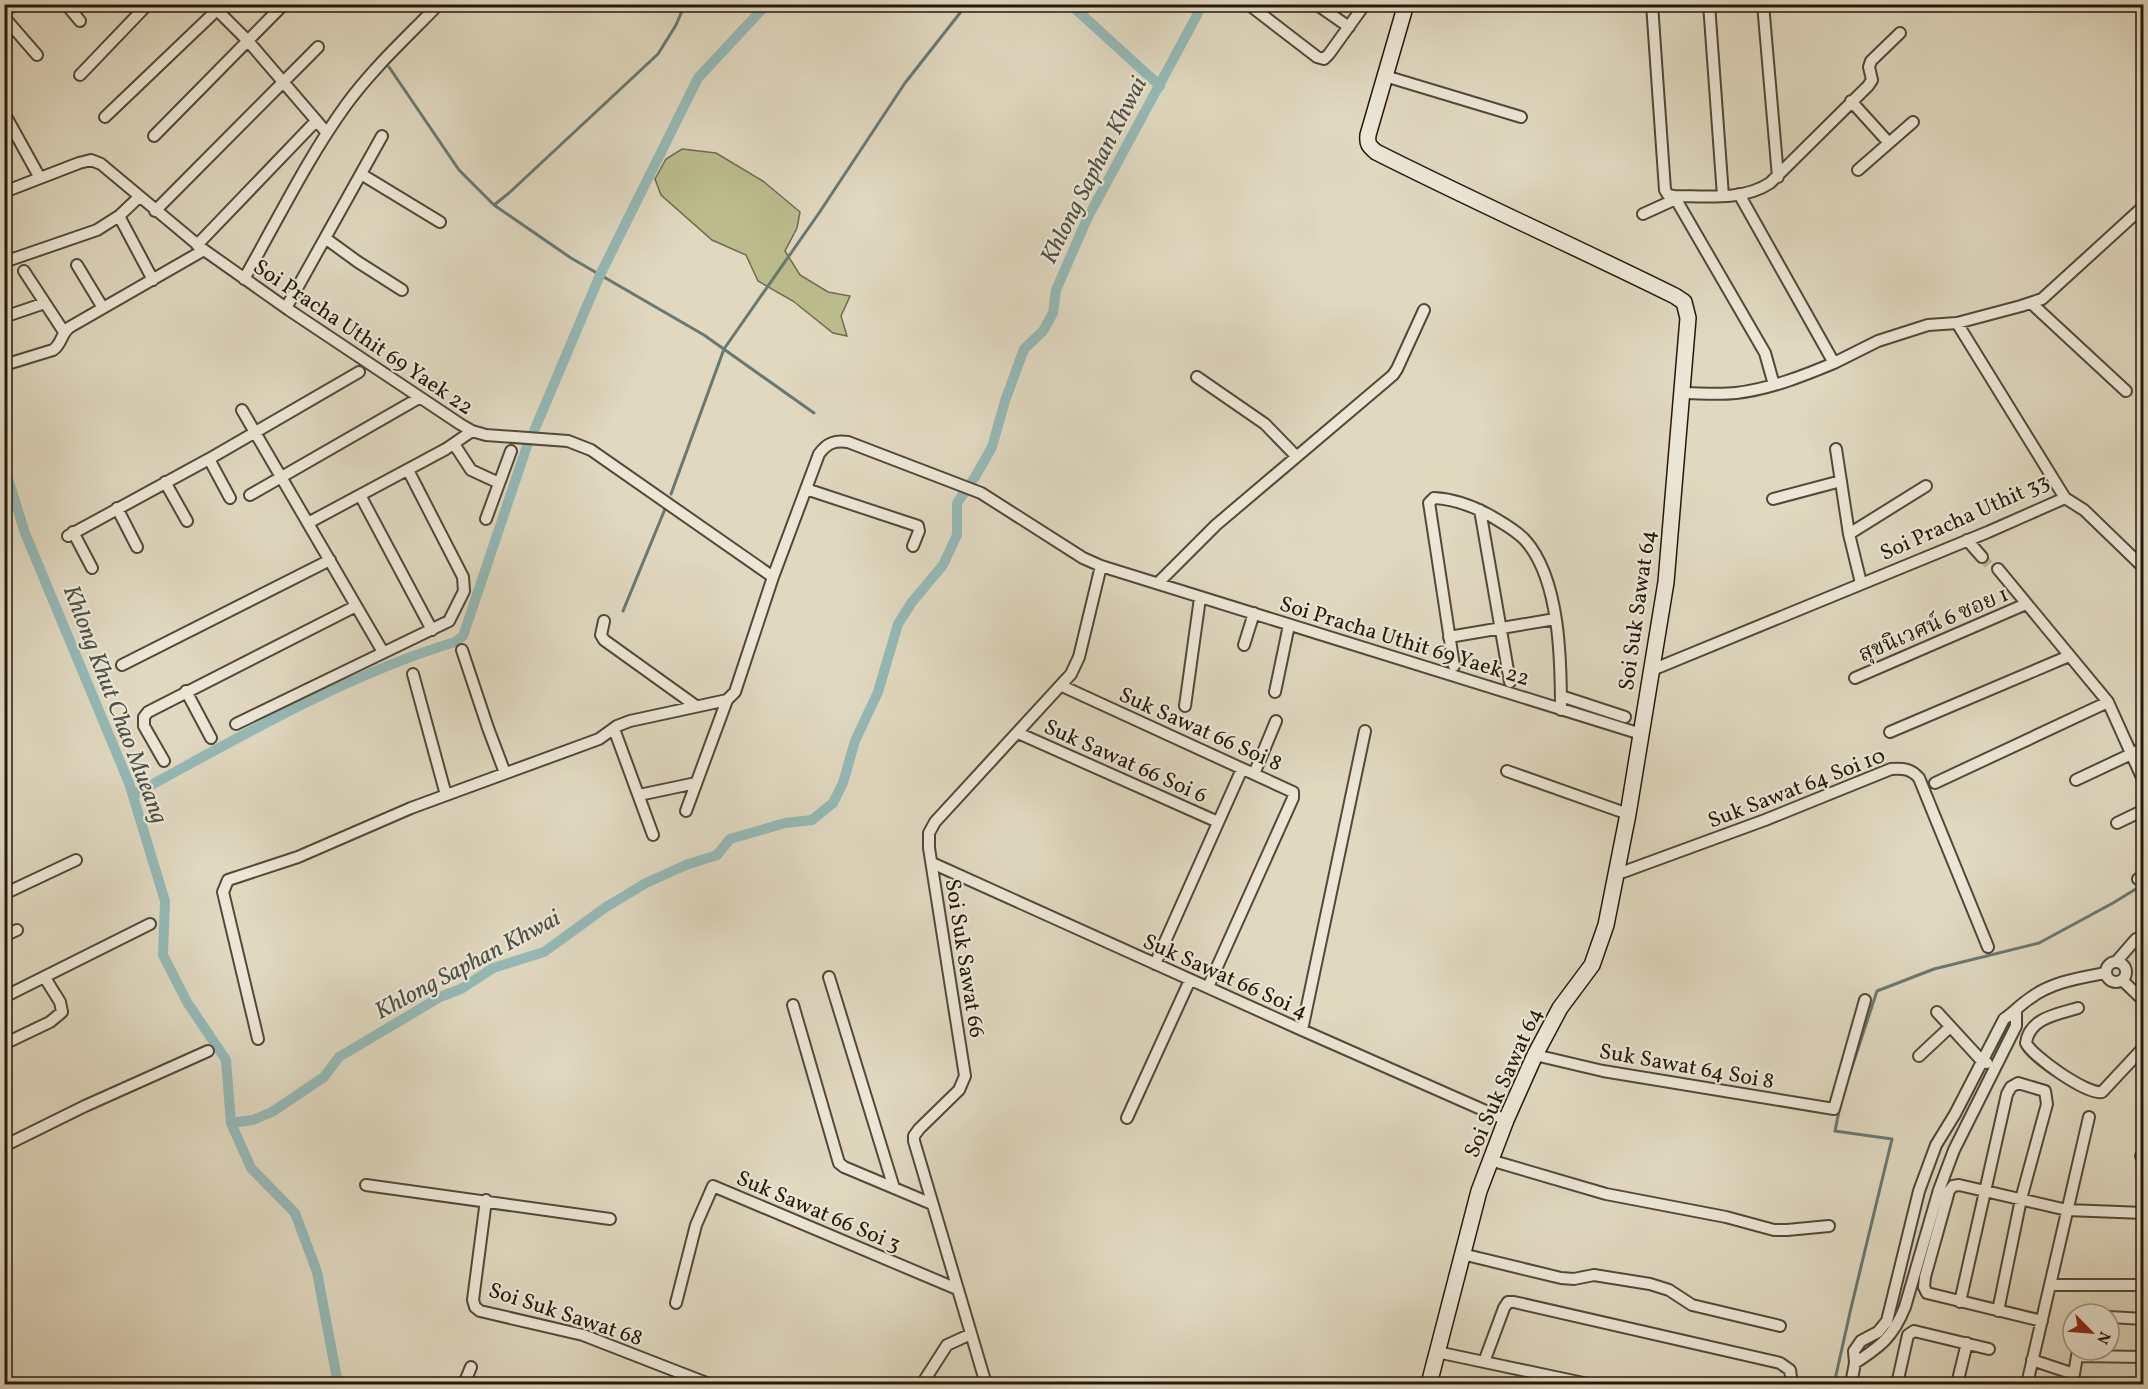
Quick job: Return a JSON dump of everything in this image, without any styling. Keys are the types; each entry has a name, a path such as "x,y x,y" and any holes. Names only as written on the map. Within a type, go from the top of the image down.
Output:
{"street":[{"path":"4,12 14,4"},
{"path":"66,4 80,21"},
{"path":"80,75 148,4"},
{"path":"244,279 327,133 372,72 439,4"},
{"path":"1316,4 1349,27"},
{"path":"1252,7 1317,57 1324,59 1365,4"},
{"name":"Soi Suk Sawat 64","path":"1406,4 1367,142 1376,152 1675,296 1684,302 1688,318 1666,582 1628,814 1606,925 1592,964 1560,1008 1535,1055 1490,1160 1479,1191 1429,1384"},
{"path":"1652,4 1665,190 1668,195 1675,197 1739,194 1762,188 1778,177 1872,80 1869,67 1871,61 1900,33"},
{"path":"1709,4 1723,196"},
{"path":"1763,4 1778,177"},
{"path":"2139,4 2144,8"},
{"path":"154,136 283,5"},
{"path":"105,117 214,7 248,41 327,133"},
{"path":"4,17 37,55"},
{"path":"155,211 318,47"},
{"path":"1385,76 1521,117"},
{"path":"1851,102 1889,143"},
{"path":"4,113 40,178"},
{"path":"4,365 59,346 64,332 153,280 200,247 316,121"},
{"path":"1858,170 1913,122"},
{"path":"286,308 382,136"},
{"name":"Soi Pracha Uthit 69 Yaek 22","path":"4,192 91,160 101,164 155,211 244,279 419,398 472,431 486,435 568,441 591,450 773,577 819,454 824,447 838,441 848,442 981,493 1083,558 1101,566 1641,734"},
{"path":"361,174 441,222"},
{"path":"1739,194 1834,363"},
{"path":"4,262 98,230 119,216 139,197"},
{"path":"1643,214 1675,197"},
{"path":"1675,197 1765,353 1774,385"},
{"path":"1681,393 1727,394 1774,385 1834,363 1878,341 1928,324 1957,322 2031,303 2054,290 2144,206"},
{"path":"119,216 153,280"},
{"path":"325,238 402,290"},
{"path":"77,265 103,308"},
{"path":"24,271 64,332"},
{"path":"4,317 45,303"},
{"path":"2031,303 2126,391"},
{"path":"1158,583 1216,525 1393,375 1424,310"},
{"name":"Soi Pracha Uthit 33","path":"1652,670 2065,498 1957,322"},
{"path":"92,568 70,534 209,459 359,372"},
{"path":"1197,377 1265,424 1296,456"},
{"path":"250,495 419,398"},
{"path":"242,410 383,652"},
{"path":"308,523 408,470 472,431"},
{"path":"454,444 471,470 499,483"},
{"path":"1836,449 1849,534 1861,583"},
{"path":"486,519 511,451"},
{"path":"209,459 230,498"},
{"path":"236,724 432,630 449,621 458,608 464,591 463,577 408,470"},
{"path":"1773,499 1841,481"},
{"path":"165,482 187,521"},
{"path":"1849,534 1926,486"},
{"path":"806,489 918,526 919,531 913,546"},
{"path":"360,495 432,630"},
{"path":"1454,666 1429,503 1436,497 1461,502 1480,510 1525,540 1544,573 1552,600 1558,634 1561,710"},
{"path":"2065,498 2084,510 2144,568"},
{"path":"117,508 137,546"},
{"path":"1480,510 1510,682"},
{"path":"1971,538 1984,554"},
{"path":"122,664 330,560"},
{"name":"Soi Suk Sawat 66","path":"986,1384 914,1136 959,1090 965,1076 929,848 931,827 1071,674 1079,657 1101,566"},
{"path":"1995,566 2108,702 2144,782"},
{"path":"686,811 727,700 735,692 773,577"},
{"path":"1185,706 1200,597"},
{"name":"สุขนิเวศน์ 6 ซอย 1","path":"1855,678 2025,604"},
{"path":"164,761 144,726 144,717 148,712 356,606"},
{"path":"1244,645 1254,613"},
{"path":"1449,637 1555,618"},
{"path":"604,621 601,635 603,640 696,706"},
{"path":"1275,692 1289,625"},
{"path":"462,650 506,773"},
{"path":"1890,732 2069,656"},
{"path":"413,674 446,795"},
{"name":"Suk Sawat 66 Soi 8","path":"1062,686 1293,792 1293,798 1208,987"},
{"path":"186,692 211,738"},
{"path":"1561,696 1625,717"},
{"path":"258,1039 223,892 228,880 298,857 446,795 599,739 630,722 727,700"},
{"path":"1935,783 2108,702"},
{"path":"1254,774 1276,721"},
{"path":"614,729 653,835"},
{"path":"1302,1030 1365,731"},
{"name":"Suk Sawat 66 Soi 6","path":"1018,733 1218,822"},
{"path":"2076,780 2144,748"},
{"name":"Suk Sawat 64 Soi 10","path":"1615,875 1765,820 1892,769 1902,768 1912,771 1919,778 1988,947"},
{"path":"1155,964 1242,769"},
{"path":"1507,771 1628,814"},
{"path":"639,795 696,783"},
{"path":"2117,823 2144,810"},
{"path":"4,894 76,860"},
{"name":"Suk Sawat 66 Soi 4","path":"932,863 1506,1120"},
{"path":"4,997 150,924"},
{"path":"4,936 17,930"},
{"path":"2136,939 2116,962 2107,966 2105,973 2111,982 2122,981 2144,1001"},
{"path":"2116,962 2125,967 2126,975 2122,981"},
{"path":"1851,1384 1855,1363 1854,1351 1861,1341 1878,1332 1887,1321 1919,1191 1936,1145 2004,1019 2030,998 2046,989 2068,980 2105,973"},
{"path":"829,977 894,1188"},
{"path":"4,1044 50,1022 62,1012 60,1002 45,978"},
{"path":"1127,1118 1190,980"},
{"name":"Suk Sawat 64 Soi 8","path":"1535,1055 1603,1071 1834,1109 1865,1000"},
{"path":"793,1005 839,1164 932,1204"},
{"path":"2078,1008 2033,1025 2025,1043 2035,1054 2076,1083 2092,1092 2102,1092 2144,1047"},
{"path":"1855,1363 1892,1335 1899,1324 1939,1190 1958,1143 2016,1026 2016,1011"},
{"path":"1937,1012 1982,1061 1996,1068"},
{"path":"1919,1056 1950,1027"},
{"path":"1999,1029 2011,1036"},
{"path":"4,1146 85,1106 208,1051"},
{"path":"1960,1302 2007,1094 2011,1087 2018,1083 2045,1091 2047,1097 2021,1199 1998,1311"},
{"path":"2027,1384 2089,1117"},
{"path":"1942,1134 1958,1143"},
{"path":"1490,1160 1606,1194 1726,1217 1774,1230 1829,1226"},
{"path":"366,1185 610,1219"},
{"path":"2042,1321 1927,1293 1924,1287 1925,1277 1949,1191 1953,1186 1959,1185 2067,1210 2144,1213"},
{"name":"Suk Sawat 66 Soi 3","path":"676,1303 696,1225 713,1186 957,1289"},
{"path":"1919,1191 1939,1190"},
{"name":"Soi Suk Sawat 68","path":"486,1200 473,1300 475,1307 480,1311 582,1335 709,1384"},
{"path":"1462,1254 1561,1278 1574,1279 1594,1275 1650,1284 1669,1290 1692,1305 1780,1326"},
{"path":"2051,1285 2144,1285"},
{"path":"1484,1362 1504,1308 1508,1302 1514,1302 1780,1363 1791,1370 1792,1384"},
{"path":"2121,1318 2144,1319"},
{"path":"1887,1321 1899,1324"},
{"path":"1897,1384 1908,1335 1911,1332 1989,1349"},
{"path":"922,1384 947,1345 971,1334"},
{"path":"1957,1384 1967,1343"},
{"path":"1437,1352 1588,1384"},
{"path":"2121,1356 2144,1357"},
{"path":"2032,1360 2073,1379 2076,1362"},
{"path":"464,1384 471,1367"}],"green space":[{"path":"682,149 716,153 763,181 800,212 797,228 785,251 800,275 828,292 850,296 841,316 847,336 833,333 793,301 758,281 746,255 712,240 661,195 655,179 666,159"}],"waterway":[{"path":"494,205 658,54 676,25 685,4"},
{"path":"534,431 600,275 698,78 767,4"},
{"path":"671,494 724,349 819,213 905,83 967,4"},
{"path":"1070,4 1160,86"},
{"name":"Khlong Saphan Khwai","path":"231,1123 253,1120 272,1112 324,1077 339,1057 440,997 461,989 493,968 544,952 606,907 646,883 686,865 717,855 730,839 785,823 812,820 833,803 843,783 855,741 878,692 898,624 912,602 943,565 957,535 957,503 992,447 1005,401 1024,349 1043,331 1053,313 1056,290 1087,219 1203,4"},
{"path":"389,67 459,170 494,205 571,258 704,335 814,413"},
{"path":"133,795 291,710 372,672 455,642 463,636 527,446"},
{"name":"Khlong Khut Chao Mueang","path":"4,466 25,533 129,783 165,901 163,955 187,1002 226,1060 231,1123 251,1168 295,1213 317,1272 338,1384"},
{"path":"623,611 665,509"},
{"path":"1849,1076 1877,991 1934,969 2039,943 2144,884"},
{"path":"1834,1384 1892,1139 1835,1131 1840,1106"}],"tunnel":[{"path":"1982,557 1990,566"}]}
